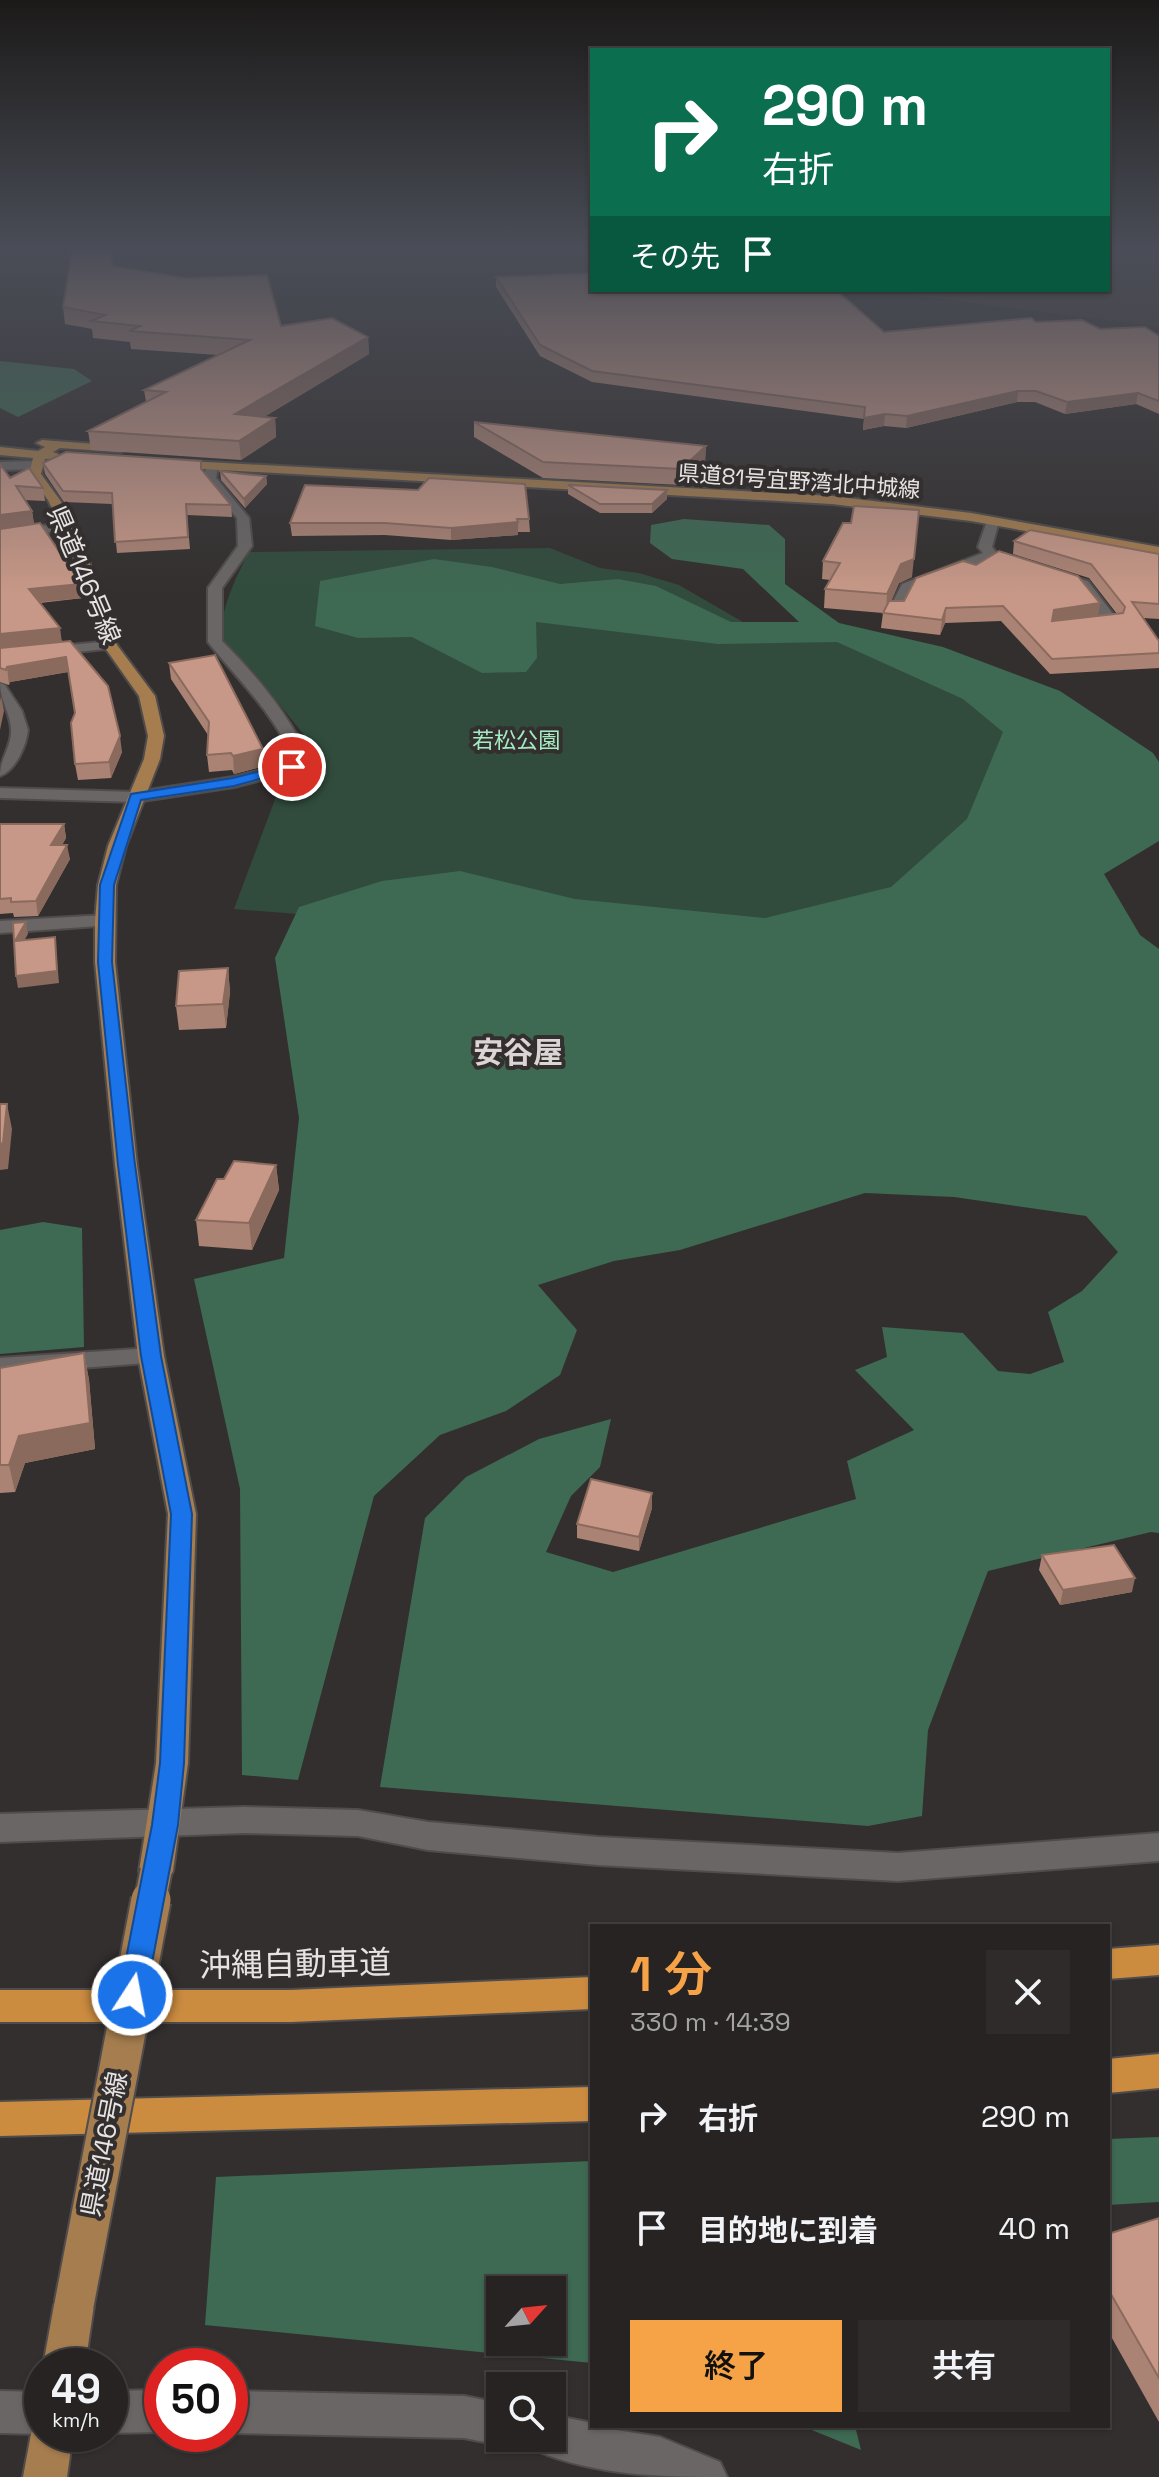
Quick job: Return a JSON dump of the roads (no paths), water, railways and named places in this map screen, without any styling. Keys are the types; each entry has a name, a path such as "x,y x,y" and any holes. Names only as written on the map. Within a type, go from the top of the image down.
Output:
{"highway":[{"path":"1110,1964 1159,1960"},
{"name":"沖縄自動車道","path":"0,2006 291,2006 590,1993"},
{"path":"1110,2076 1159,2071"},
{"path":"0,2119 590,2104"}],"main road":[{"path":"0,438 45,455 132,456 45,455 0,451"},
{"name":"県道81号宜野湾北中城線","path":"166,453 291,461 434,480"},
{"name":"県道146号線","path":"45,455 35,474 68,526 110,645 147,696 156,736 152,759 107,885 105,962 151,1356 182,1514 172,1763 165,1825 67,2348"},
{"name":"県道81号宜野湾北中城線","path":"156,464 832,500 993,521 1159,551"},
{"path":"45,2477 49,2452"}],"street":[{"path":"0,466 45,455"},
{"path":"0,793 136,797 234,782 292,767 299,754 292,736 245,671 215,642 215,588 245,546 243,518 210,478 212,467"},
{"path":"993,521 985,547 991,555 1006,560"},
{"path":"0,536 68,526"},
{"path":"895,611 907,587 991,555"},
{"path":"1067,579 1083,584 1113,623 1071,628"},
{"path":"0,656 110,645"},
{"path":"0,688 14,707 20,730 17,751 0,771"},
{"path":"0,927 105,921"},
{"path":"0,1366 151,1356"},
{"path":"0,1828 165,1825 244,1820 358,1823 428,1836 598,1851 898,1867 1159,1847"},
{"path":"0,2412 24,2413"},
{"path":"248,2412 464,2417 486,2421"},
{"path":"566,2439 660,2459 705,2477"}],"district":[{"name":"安谷屋","path":"518,1052"}],"park label":[{"name":"若松公園","path":"516,740"}]}
